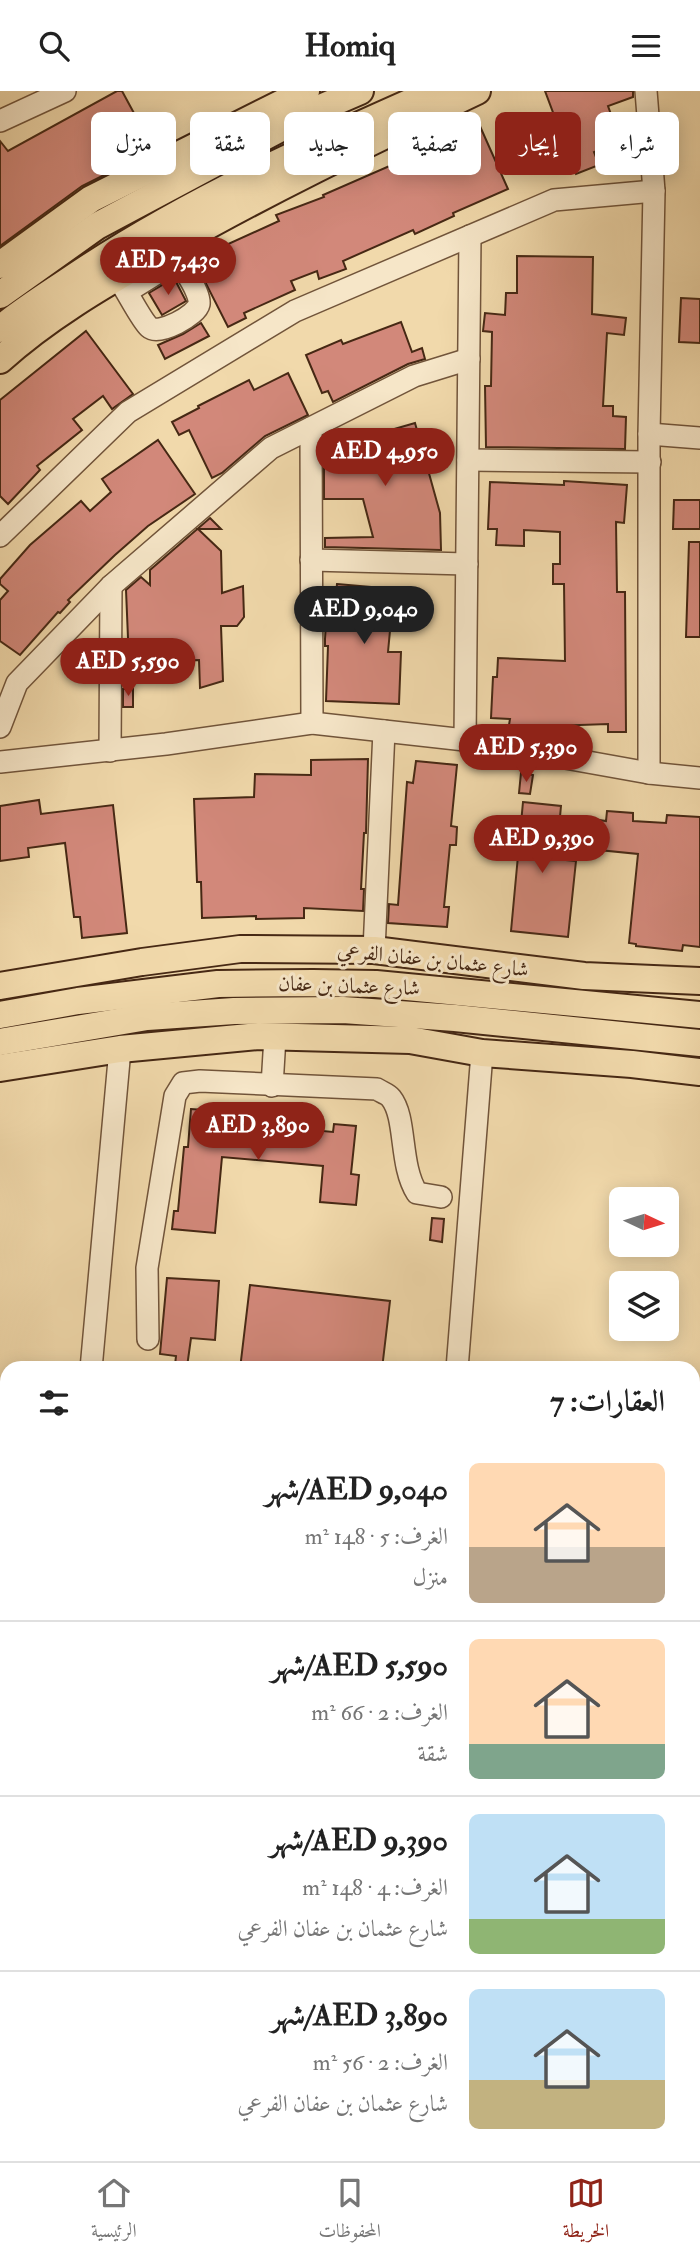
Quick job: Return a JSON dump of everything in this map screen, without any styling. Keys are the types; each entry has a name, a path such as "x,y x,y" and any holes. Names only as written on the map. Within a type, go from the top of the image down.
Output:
{"main road":[{"path":"0,265 91,199 306,91"},
{"path":"0,295 97,226 309,113 360,91"},
{"path":"0,330 16,316 106,255 192,205 301,151 436,91"},
{"path":"0,360 19,343 173,254 269,191 477,91"},
{"name":"شارع عثمان بن عفان الفرعي","path":"0,986 240,949 374,950 584,976 700,981"},
{"name":"شارع عثمان بن عفان","path":"0,1015 78,1001 218,983 286,983 376,984 700,1015"},
{"name":"شارع عثمان بن عفان","path":"0,1042 147,1017 234,1011 343,1010 455,1018 700,1044"},
{"path":"0,1067 120,1048 259,1036 410,1040 482,1053 700,1072"}],"street":[{"path":"0,121 65,91"},
{"path":"646,91 654,191 649,434 649,773"},
{"path":"0,536 128,412 295,311 554,199 654,191"},
{"path":"465,740 470,236"},
{"path":"122,284 148,327 155,331 162,330 195,311 199,304 198,296 173,254"},
{"path":"0,727 18,683 110,586 271,448 414,376 468,359"},
{"path":"311,428 312,723"},
{"path":"649,434 700,438"},
{"path":"468,460 650,462"},
{"path":"311,559 467,564"},
{"path":"110,586 110,751"},
{"path":"0,762 110,751 312,723 465,740 649,773 700,778"},
{"path":"374,950 384,731"},
{"path":"272,1086 275,1037"},
{"path":"92,1361 120,1048"},
{"path":"458,1361 482,1053"},
{"path":"148,1339 147,1268 175,1096 183,1083 200,1081 377,1089 390,1096 397,1111 410,1182 417,1193 442,1197"}],"building":[{"path":"117,91 122,91 133,112 91,112 91,175 104,175 82,186 0,246 0,141 8,151"},
{"path":"545,91 633,91 633,97 608,106 610,112 595,112 595,167 581,172 581,112 553,112"},
{"path":"481,128 495,160 495,175 502,175 508,189 453,213 454,216 415,234 413,230 343,261 346,269 319,279 317,271 291,281 295,290 244,313 246,318 228,327 196,264 202,261 196,250 209,243 213,251 279,221 276,215 324,197 323,195 388,167 388,175 481,175"},
{"path":"517,256 593,257 592,314 626,318 624,335 607,333 603,406 613,406 613,416 626,417 625,449 486,447 485,386 491,386 492,332 483,331 485,313 505,315 506,293 517,293"},
{"path":"174,278 186,301 162,315 149,293"},
{"path":"681,298 700,299 700,343 679,342"},
{"path":"401,322 412,352 422,348 425,359 408,364 333,402 328,391 322,393 306,355 341,340 343,344"},
{"path":"201,323 209,336 165,359 158,345"},
{"path":"86,331 133,394 112,409 103,396 73,419 82,430 37,466 40,470 8,504 0,496 0,400"},
{"path":"288,373 308,415 265,436 222,473 212,478 189,430 179,435 172,422 249,380 254,390"},
{"path":"415,423 440,513 441,550 325,547 325,538 373,537 363,499 324,499 324,441 341,433 377,434"},
{"path":"158,440 195,494 148,526 115,555 68,600 70,602 20,655 0,641 0,600 8,591 0,584 0,579 30,545 81,501 90,511 111,492 102,479"},
{"path":"564,481 627,485 624,523 616,522 617,592 625,592 626,732 608,732 608,724 509,725 510,719 491,718 493,677 497,677 498,658 565,661 564,584 553,584 553,564 560,564 560,532 524,530 524,546 496,545 497,529 488,529 490,482 564,485"},
{"path":"674,500 700,500 700,529 673,529"},
{"path":"210,518 221,529 198,529 221,551 222,593 243,586 244,617 237,626 221,626 223,681 200,688 199,660 129,662 126,590 141,577 150,585 150,570"},
{"path":"689,542 700,542 700,637 686,637"},
{"path":"337,584 393,589 392,604 419,605 419,620 391,620 388,652 401,652 399,704 326,701 326,624 333,625"},
{"path":"123,689 133,689 133,707 123,707"},
{"path":"368,759 361,889 364,889 363,911 304,908 304,918 202,918 201,882 197,882 194,799 254,797 255,774 311,775 311,760"},
{"path":"416,761 457,765 451,826 457,827 456,845 450,845 444,907 449,907 447,927 388,923 389,904 398,905 407,782 413,783"},
{"path":"521,773 533,775 530,794 519,793"},
{"path":"39,800 41,814 113,805 127,933 82,938 80,917 74,917 65,843 28,848 29,857 0,861 0,806"},
{"path":"523,802 561,806 556,859 576,861 568,937 511,931"},
{"path":"607,811 633,813 633,821 666,823 667,815 700,817 700,947 683,945 682,951 629,943 638,854 589,849 592,819 606,821"},
{"path":"191,1109 215,1111 214,1121 333,1132 334,1124 356,1126 351,1174 359,1175 356,1205 320,1202 323,1166 222,1157 215,1233 172,1229 174,1211 178,1211 184,1147 188,1147"},
{"path":"432,1218 444,1219 442,1242 430,1240"},
{"path":"167,1278 219,1281 215,1340 191,1338 188,1361 175,1361 176,1356 160,1354"},
{"path":"250,1285 390,1301 383,1361 241,1361"}]}
